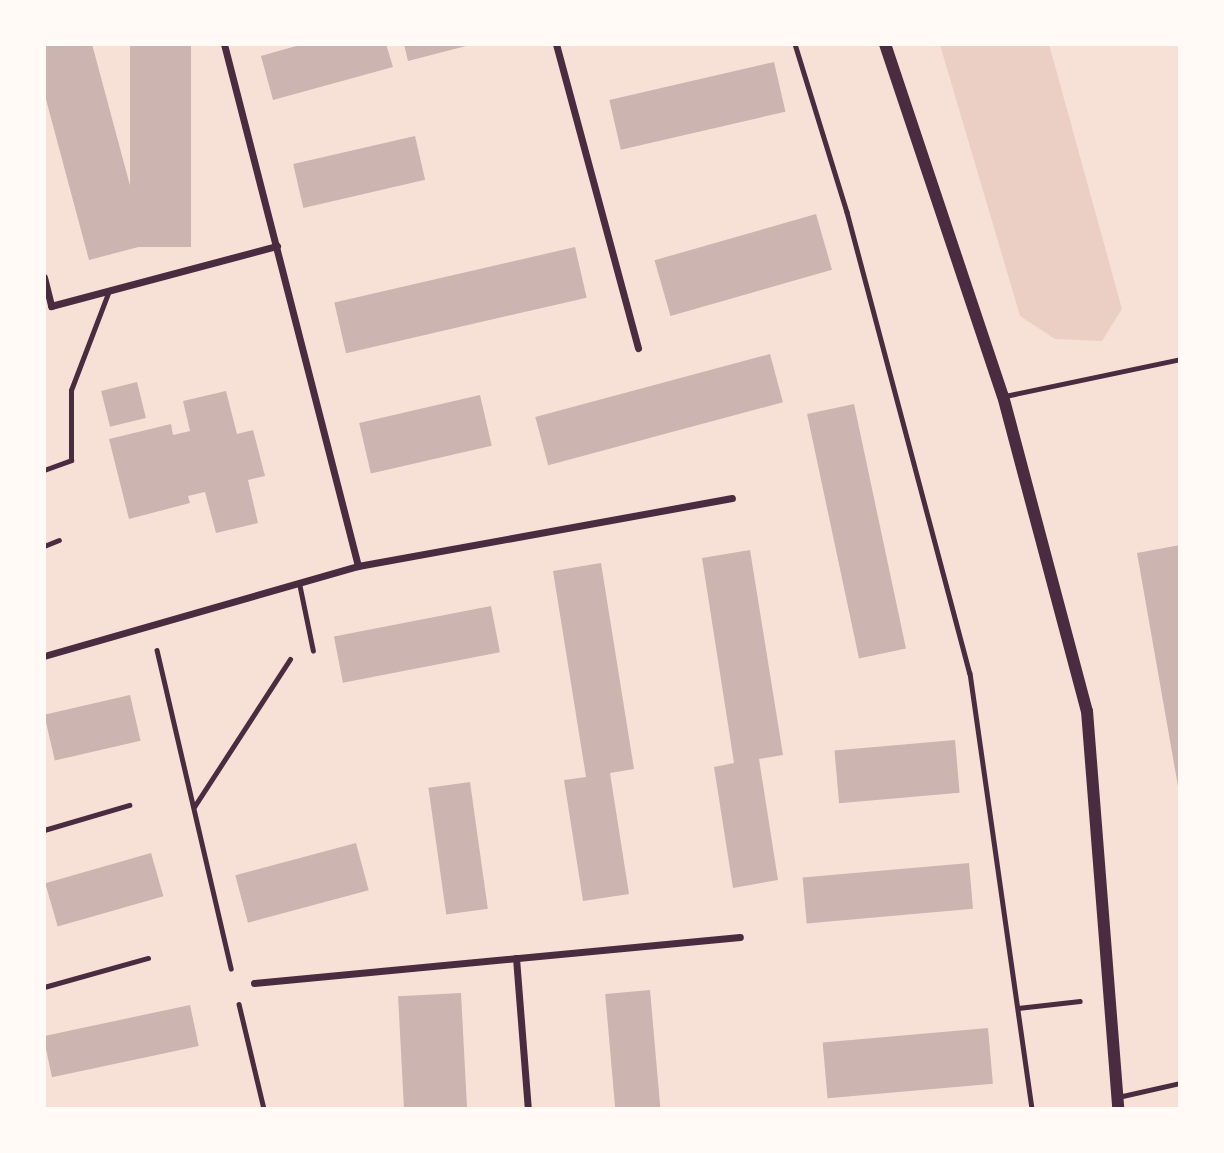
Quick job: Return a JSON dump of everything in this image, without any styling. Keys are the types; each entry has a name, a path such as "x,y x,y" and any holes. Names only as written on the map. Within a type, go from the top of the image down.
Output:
{"street":[{"path":"224,44 358,566"},
{"path":"556,44 638,348"},
{"path":"885,44 1003,396 1087,711 1117,1104"},
{"path":"44,277 51,306 277,246"},
{"path":"44,656 358,566 732,498"},
{"path":"254,983 740,937"},
{"path":"516,958 528,1109"}],"lane":[{"path":"44,470 71,460 71,390 108,293"},
{"path":"1003,396 1180,359"},
{"path":"44,546 59,540"},
{"path":"299,583 313,651"},
{"path":"44,830 129,804"},
{"path":"44,987 148,958"},
{"path":"1117,1104 1180,1083"}],"path":[{"path":"795,44 847,212 970,673 1032,1109"},
{"path":"151,625 233,978"},
{"path":"193,807 310,629"},
{"path":"236,991 264,1109"},
{"path":"1018,1008 1108,999"}],"shaded area":[{"path":"1049,44 1122,309 1102,341 1055,339 1020,316 940,45"}],"building":[{"path":"44,44 92,44 146,245 89,260 44,92"},
{"path":"130,44 191,44 191,247 130,247"},
{"path":"303,44 386,44 393,67 273,100 261,56"},
{"path":"404,44 470,44 470,45 408,61"},
{"path":"774,62 785,112 621,150 609,100"},
{"path":"415,136 425,180 303,208 293,164"},
{"path":"816,214 832,270 670,316 655,260"},
{"path":"575,247 587,298 346,353 334,303"},
{"path":"770,354 783,402 548,465 535,417"},
{"path":"137,382 146,418 110,427 101,391"},
{"path":"226,391 237,434 253,430 265,476 248,480 258,523 216,533 205,492 188,496 190,503 129,519 109,439 171,424 173,435 190,431 183,401"},
{"path":"480,395 492,446 371,474 359,423"},
{"path":"854,404 906,649 859,659 807,414"},
{"path":"1180,545 1180,792 1179,792 1137,553"},
{"path":"750,550 783,755 759,759 778,880 733,888 714,767 734,763 702,558"},
{"path":"601,563 634,769 610,773 629,894 583,901 564,780 586,777 553,571"},
{"path":"491,606 500,652 343,683 334,637"},
{"path":"130,695 141,741 55,761 44,715"},
{"path":"955,740 960,793 839,803 834,751"},
{"path":"470,782 488,909 446,915 428,788"},
{"path":"356,843 369,890 248,923 235,875"},
{"path":"151,853 163,896 58,927 45,883"},
{"path":"969,863 973,909 807,923 803,878"},
{"path":"650,990 660,1109 615,1109 605,994"},
{"path":"461,993 467,1109 404,1109 398,996"},
{"path":"190,1005 199,1046 52,1077 44,1036"},
{"path":"988,1028 993,1084 828,1098 823,1042"}]}
